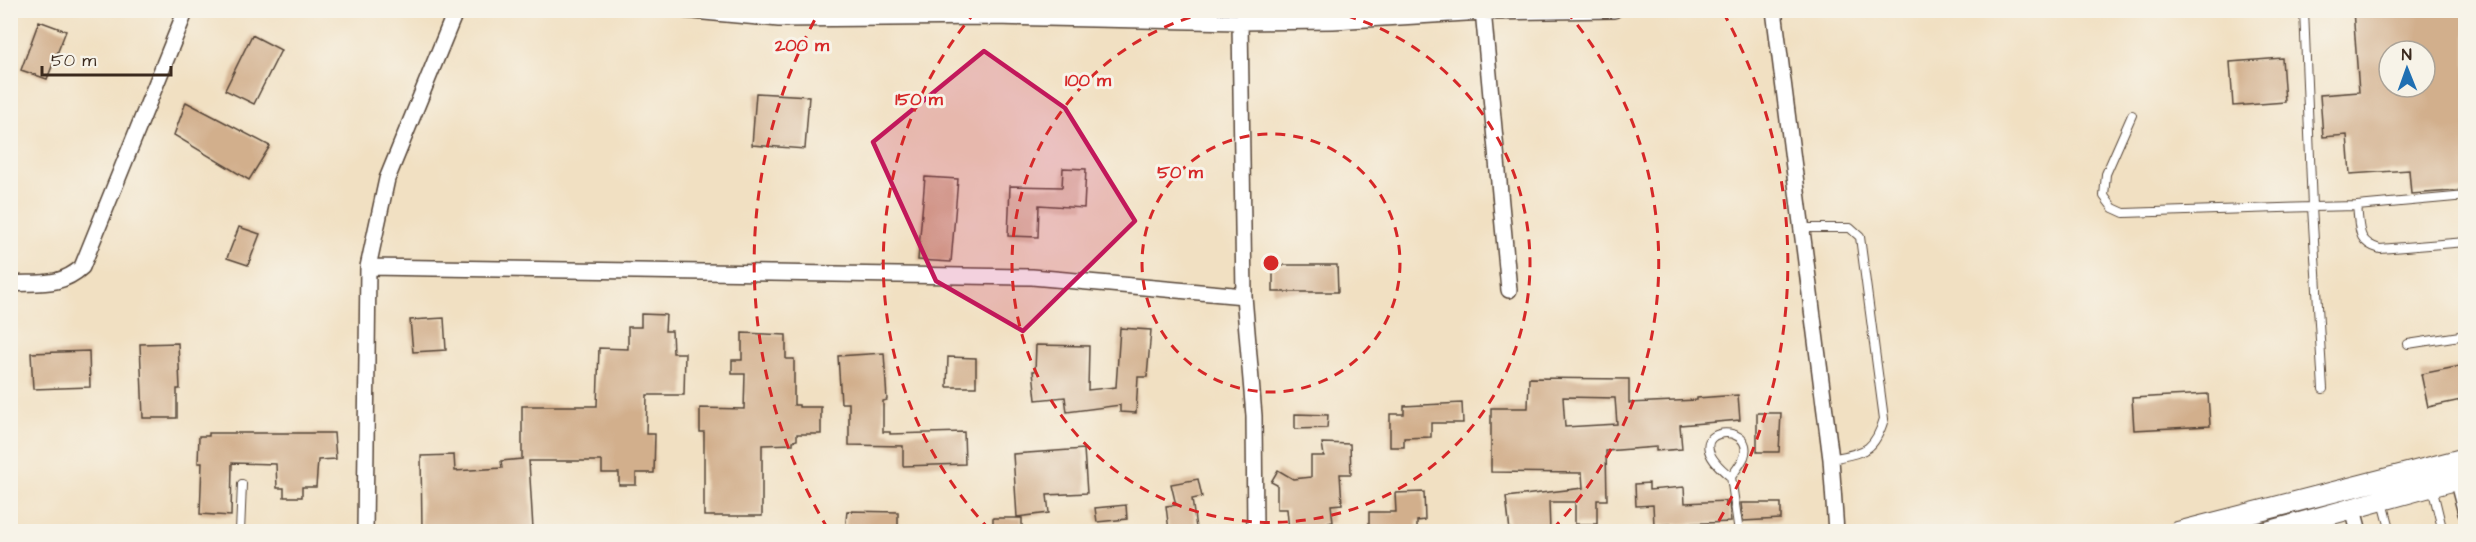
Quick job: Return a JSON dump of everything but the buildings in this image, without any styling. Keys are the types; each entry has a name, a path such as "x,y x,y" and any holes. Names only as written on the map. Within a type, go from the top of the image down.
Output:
{"street":[{"path":"10,284 55,282 70,278 82,267 186,10"},
{"path":"365,531 369,267 387,179 456,10"},
{"path":"683,10 779,19 993,17 1240,22 1332,16 1483,11 1614,10"},
{"path":"1766,10 1775,11 1831,459 1836,531"},
{"path":"1483,11 1509,290"},
{"path":"1240,22 1244,296 1254,416 1256,531"},
{"path":"369,267 1032,277 1244,296"},
{"path":"2178,531 2466,458"},
{"path":"2267,531 2461,478 2466,513"},
{"path":"2353,509 2359,531"}],"lane":[{"path":"2304,10 2312,207 2323,389"},
{"path":"2132,115 2106,174 2104,196 2113,208 2124,213 2357,206 2466,196"},
{"path":"2357,206 2361,239 2369,246 2380,249 2466,242"},
{"path":"1802,228 1850,228 1860,237 1884,419 1879,436 1865,451 1831,459"},
{"path":"2408,344 2466,335"},
{"path":"1731,477 1714,463 1709,453 1708,447 1716,434 1730,432 1738,436 1745,449 1744,456 1731,477 1739,531"},
{"path":"240,531 242,484"},
{"path":"2432,487 2443,531"},
{"path":"2383,501 2391,531"}],"highlighted area":[{"path":"984,51 1065,108 1135,221 1023,331 936,281 873,142"}]}
